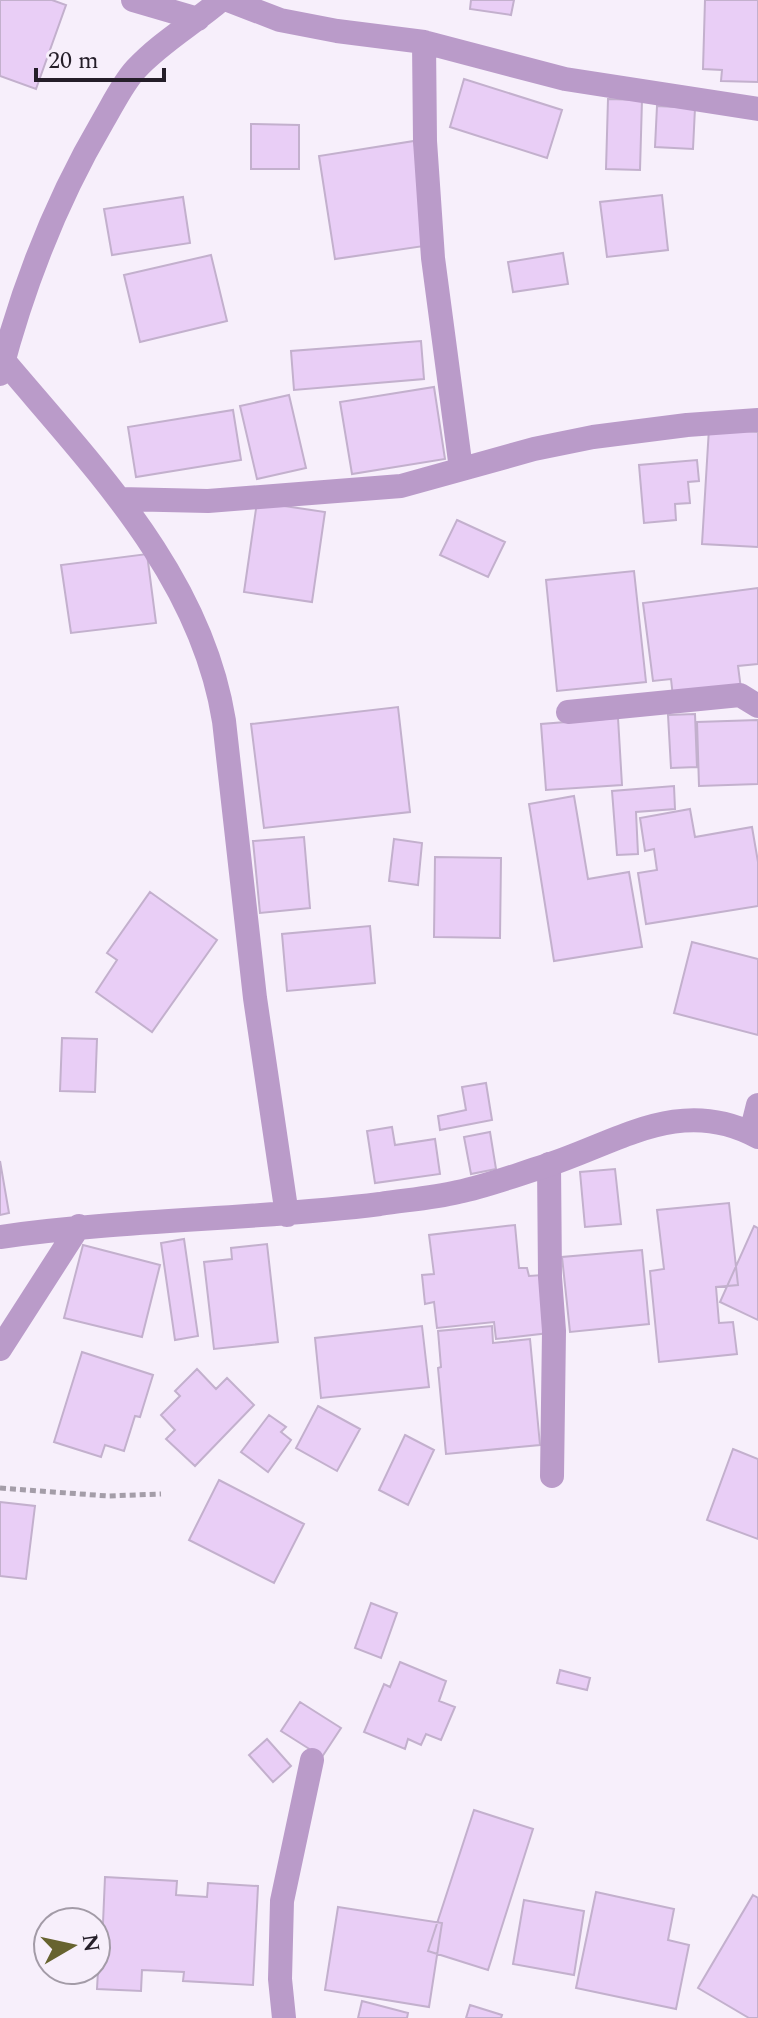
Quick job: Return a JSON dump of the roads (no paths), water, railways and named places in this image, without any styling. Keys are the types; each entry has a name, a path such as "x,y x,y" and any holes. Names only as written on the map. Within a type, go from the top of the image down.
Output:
{"street":[{"path":"133,0 198,19"},
{"path":"221,0 161,45 134,71 82,157 38,255 2,368 120,499 179,587 206,648 219,688 255,998 287,1215"},
{"path":"228,0 280,20 424,42 565,79 758,109"},
{"path":"424,42 425,141 433,258 461,469"},
{"path":"120,499 208,501 401,486 534,449 593,437 758,420"},
{"path":"568,712 740,695 758,706"},
{"path":"0,1237 79,1226 287,1215 458,1192 675,1120 693,1118 715,1121 755,1135 758,1105"},
{"path":"549,1164 554,1331 552,1476"},
{"path":"0,1349 79,1226"},
{"path":"284,2018 280,1979 282,1901 312,1760"}]}
